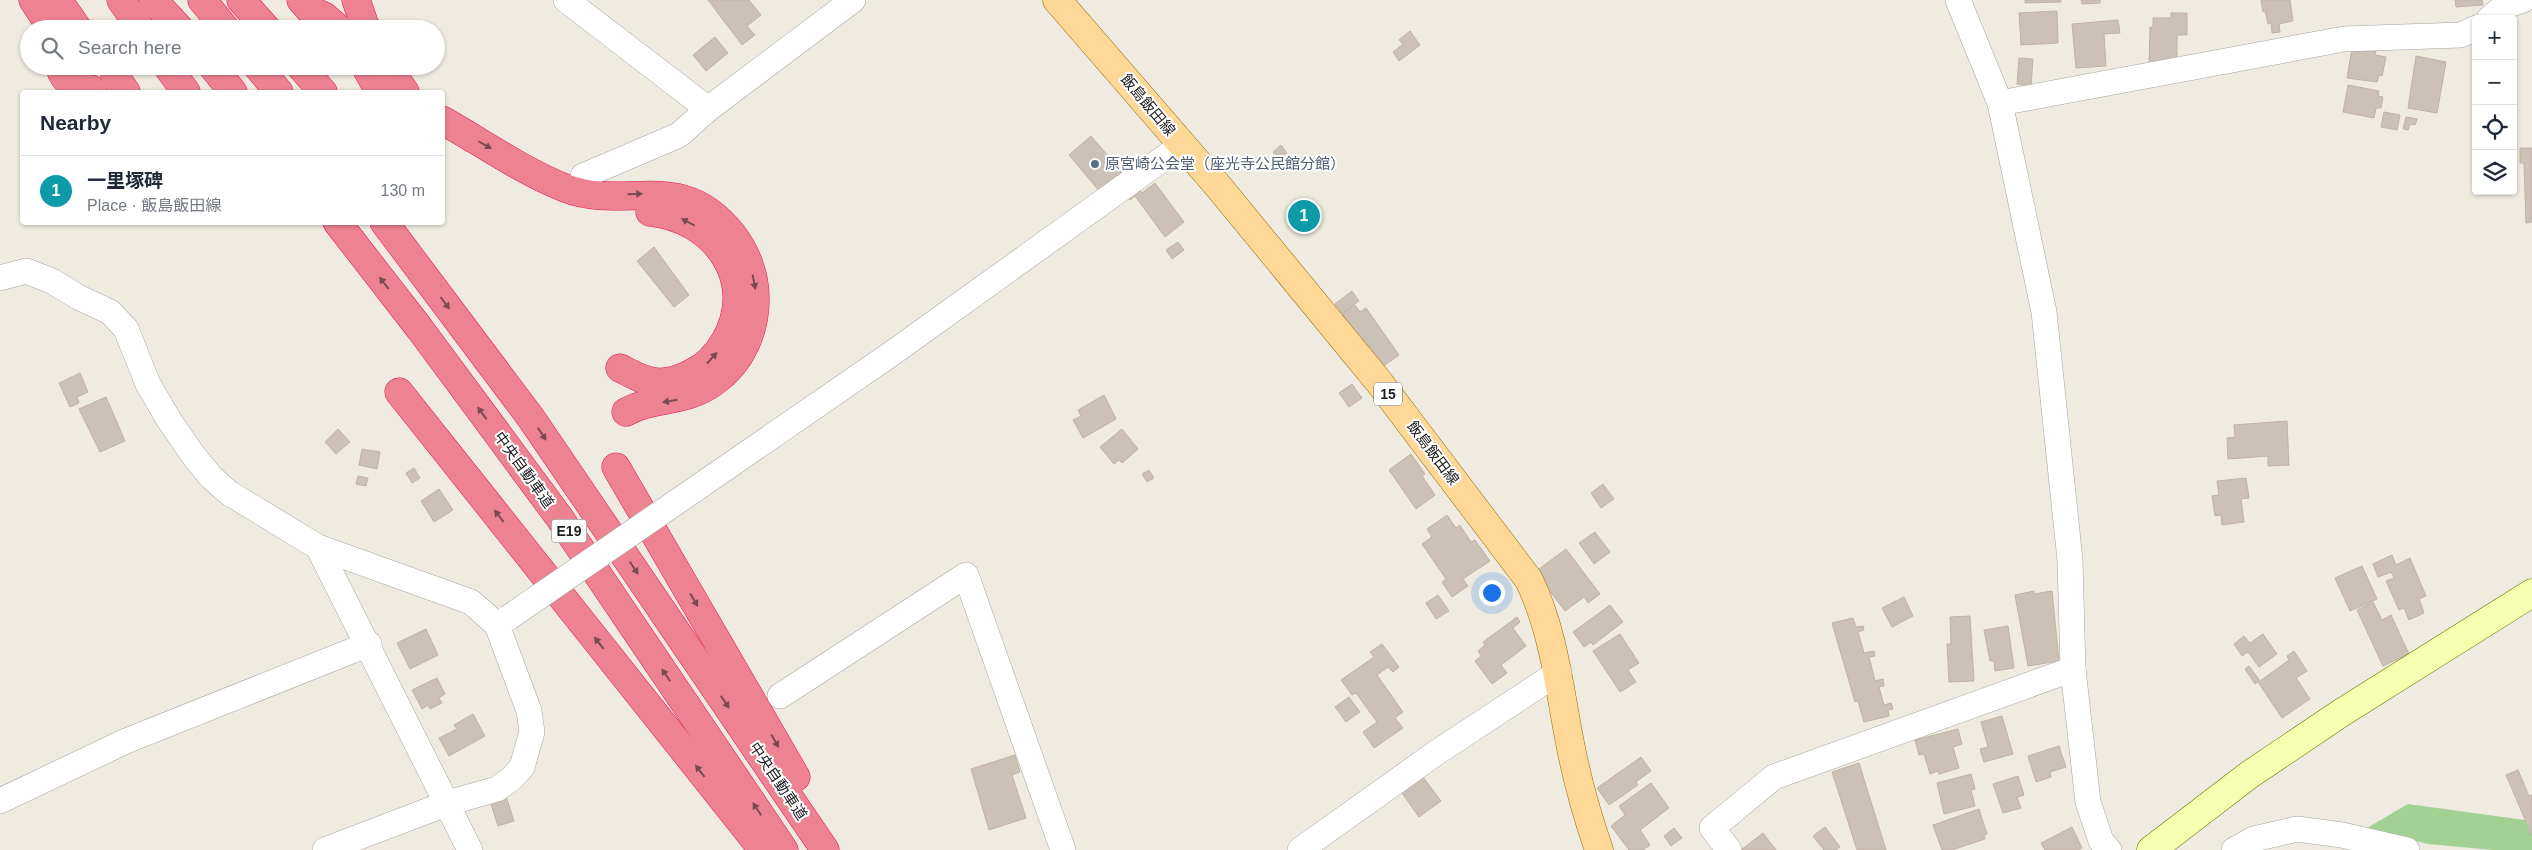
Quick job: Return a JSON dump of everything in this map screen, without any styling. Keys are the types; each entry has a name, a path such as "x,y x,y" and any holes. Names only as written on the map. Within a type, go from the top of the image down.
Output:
{"highway":[{"path":"33,0 46,20"},
{"path":"58,0 72,20"},
{"path":"121,0 135,20"},
{"path":"154,0 172,20"},
{"path":"202,0 219,20"},
{"path":"241,0 259,20"},
{"path":"301,0 310,10 329,20"},
{"path":"356,0 363,20"},
{"path":"64,75 78,89 92,90"},
{"path":"115,75 125,90"},
{"path":"174,75 185,90"},
{"path":"219,75 231,90"},
{"path":"265,75 277,90"},
{"path":"308,75 321,90"},
{"path":"370,75 379,90"},
{"path":"394,75 404,90"},
{"path":"445,122 549,181 579,193 595,196 651,194 699,205 712,213 736,238 752,271 755,304 749,334 736,360 726,373 686,398 638,405 626,412"},
{"path":"445,143 554,203 587,213 663,213 692,224 717,245 727,259 733,274 736,297 734,321 720,349 709,362 698,370 670,382 643,379 620,368"},
{"name":"中央自動車道","path":"339,225 420,329 559,517 784,850"},
{"name":"中央自動車道","path":"386,225 531,418 825,850"},
{"path":"399,392 763,850"},
{"path":"616,467 838,850"}],"main road":[{"name":"飯島飯田線","path":"1057,0 1218,186 1379,382 1530,580 1541,604 1550,632 1583,803 1599,850"}],"street":[{"path":"566,0 708,109"},
{"path":"583,176 679,136 708,109 853,0"},
{"path":"1958,0 2000,102 2044,312 2070,560 2073,669 2088,802 2101,841 2109,850"},
{"path":"2494,15 2504,7 2523,0"},
{"path":"2000,102 2344,39 2461,35 2472,30"},
{"path":"502,621 891,354 1182,145"},
{"path":"0,278 26,271 52,281 78,297 110,312 126,329 148,384 169,420 211,477 229,493 318,547 471,602 502,621 529,711 532,732 529,750 522,767 511,779 496,789 448,803 326,850"},
{"path":"318,547 369,644 470,850"},
{"path":"780,696 966,575 1063,850"},
{"path":"2151,850 2249,775 2325,723 2532,593"},
{"path":"0,800 126,741 369,644"},
{"path":"1729,850 1712,828 1774,777 2073,669"},
{"path":"1300,850 1436,753 1559,672"},
{"path":"2234,850 2254,839 2296,829 2342,835 2407,850"}],"green space":[{"path":"2408,804 2532,821 2532,850 2493,850 2428,844 2367,828"}],"building":[{"path":"708,0 749,0 761,15 747,26 755,35 742,45"},
{"path":"2025,0 2061,0 2061,2 2025,3"},
{"path":"2081,0 2100,0 2100,3 2082,4"},
{"path":"2261,0 2290,0 2293,21 2279,24 2280,32 2272,33 2271,23 2268,24"},
{"path":"2455,0 2482,0 2483,5 2456,7"},
{"path":"2057,11 2058,43 2021,45 2019,13"},
{"path":"2171,13 2187,13 2187,35 2177,35 2177,66 2149,66 2150,27 2153,27 2153,18 2171,18"},
{"path":"2118,20 2120,33 2104,34 2106,66 2076,68 2072,24"},
{"path":"1410,31 1420,45 1399,61 1393,52 1403,44 1399,40"},
{"path":"715,37 728,53 706,71 693,55"},
{"path":"2352,48 2376,51 2375,55 2386,57 2382,76 2379,75 2377,82 2347,78"},
{"path":"2416,56 2446,62 2437,113 2408,108"},
{"path":"2019,58 2033,59 2031,86 2017,84"},
{"path":"2348,85 2379,91 2378,96 2383,97 2381,108 2376,108 2374,118 2343,112"},
{"path":"2384,112 2400,115 2397,130 2381,127"},
{"path":"2406,117 2417,119 2415,125 2410,124 2408,130 2403,129"},
{"name":"原宮崎公会堂（座光寺公民館分館）","path":"1091,136 1122,172 1100,192 1069,155"},
{"path":"1281,145 1287,153 1279,159 1273,152"},
{"path":"2520,148 2532,148 2532,222 2526,223 2524,163 2520,163"},
{"path":"1155,183 1184,222 1165,237 1135,196 1130,200 1127,196 1138,187 1142,193"},
{"path":"1178,242 1184,250 1172,259 1166,250"},
{"path":"654,247 689,295 674,307 637,261"},
{"path":"1352,291 1359,301 1342,313 1335,304"},
{"path":"1355,305 1360,312 1366,308 1399,355 1378,370 1346,324 1348,323 1342,314"},
{"path":"80,373 88,392 77,397 79,403 70,407 59,383"},
{"path":"1352,384 1362,398 1349,407 1339,393"},
{"path":"1104,395 1116,419 1083,438 1073,420 1081,416 1078,410"},
{"path":"106,397 125,441 100,452 79,409"},
{"path":"2287,421 2289,465 2268,466 2268,456 2228,459 2227,438 2235,437 2234,425"},
{"path":"338,429 350,442 336,454 325,442"},
{"path":"1122,429 1138,449 1122,463 1119,460 1114,464 1100,447"},
{"path":"362,449 380,452 377,469 359,465"},
{"path":"1411,454 1425,474 1422,476 1435,495 1416,509 1389,470"},
{"path":"414,468 420,478 412,483 406,473"},
{"path":"1149,470 1154,478 1147,482 1142,474"},
{"path":"358,476 368,478 366,486 356,484"},
{"path":"2246,478 2249,498 2241,499 2244,522 2222,525 2221,515 2215,516 2212,496 2219,495 2217,481"},
{"path":"1603,484 1614,499 1601,508 1591,493"},
{"path":"439,489 453,510 434,522 421,501"},
{"path":"1447,515 1456,528 1460,525 1471,542 1475,540 1490,561 1463,579 1468,586 1452,597 1442,582 1446,579 1422,544 1432,537 1427,529"},
{"path":"1595,532 1610,552 1594,564 1579,543"},
{"path":"1566,549 1600,594 1588,603 1584,597 1565,611 1535,572"},
{"path":"2392,555 2396,565 2410,558 2426,596 2419,599 2424,613 2409,620 2404,608 2399,610 2386,581 2394,578 2391,572 2378,577 2373,564"},
{"path":"2362,566 2377,599 2350,611 2335,578"},
{"path":"2034,591 2034,594 2052,591 2059,661 2028,666 2015,595"},
{"path":"1438,595 1449,611 1436,619 1426,603"},
{"path":"1904,597 1913,616 1892,627 1882,608"},
{"path":"2373,602 2382,620 2391,615 2409,654 2383,666 2357,610"},
{"path":"1610,605 1623,622 1593,645 1591,642 1584,647 1573,632"},
{"path":"1970,616 1974,681 1949,682 1947,644 1951,644 1950,617"},
{"path":"1517,617 1520,622 1513,628 1526,646 1501,665 1507,673 1492,684 1475,661 1481,656 1478,651 1485,645 1483,642"},
{"path":"1853,618 1856,627 1863,626 1864,630 1858,632 1864,653 1874,651 1875,656 1869,657 1875,681 1883,679 1884,686 1879,687 1884,705 1891,703 1893,709 1888,710 1889,716 1864,722 1858,701 1855,702 1832,623"},
{"path":"2008,626 2014,668 1995,671 1994,661 1990,661 1984,630"},
{"path":"426,629 438,655 410,669 397,643"},
{"path":"1620,634 1639,663 1628,670 1636,682 1620,692 1593,651"},
{"path":"2263,634 2277,654 2259,667 2248,652 2242,656 2234,644 2244,636 2250,643"},
{"path":"1382,644 1399,667 1393,672 1388,667 1377,675 1403,712 1395,718 1403,728 1374,748 1363,732 1377,722 1356,693 1352,695 1341,680 1374,657 1370,652"},
{"path":"2294,651 2307,671 2296,678 2310,699 2282,718 2258,682 2255,684 2245,669 2249,666 2260,681 2289,660 2287,656"},
{"path":"437,678 445,694 439,698 442,703 430,709 428,705 422,709 412,690"},
{"path":"1349,697 1360,712 1346,722 1335,707"},
{"path":"473,714 485,736 449,756 439,738 457,729 454,725"},
{"path":"2002,716 2013,754 1984,762 1980,749 1988,747 1981,722"},
{"path":"1958,729 1962,744 1953,747 1959,768 1939,774 1938,771 1930,774 1924,754 1919,755 1915,740"},
{"path":"2059,746 2066,767 2050,772 2051,777 2036,782 2028,756"},
{"path":"1015,755 1020,772 1012,775 1026,818 989,830 971,769"},
{"path":"1641,757 1651,771 1636,782 1638,785 1609,805 1597,788"},
{"path":"1859,763 1886,850 1857,850 1832,772"},
{"path":"2518,770 2529,796 2532,795 2532,836 2506,775"},
{"path":"1971,774 1975,789 1971,790 1975,806 1944,814 1937,783"},
{"path":"2018,776 2024,795 2017,797 2021,808 2003,813 1993,784"},
{"path":"1423,777 1441,801 1419,817 1402,793"},
{"path":"1651,783 1669,808 1640,830 1650,845 1643,850 1629,850 1611,826 1625,815 1619,806"},
{"path":"506,796 514,821 498,826 490,801"},
{"path":"1979,809 1987,834 1984,835 1985,839 1952,850 1942,850 1933,825"},
{"path":"1825,827 1840,847 1836,850 1824,850 1813,836"},
{"path":"2072,827 2082,848 2078,850 2045,850 2041,843"},
{"path":"1674,828 1682,838 1671,846 1664,836"},
{"path":"1763,833 1776,850 1741,850"}],"place":[{"name":"原宮崎公会堂（座光寺公民館分館）","path":"1095,164"},
{"name":"一里塚碑","path":"1304,216"}]}
